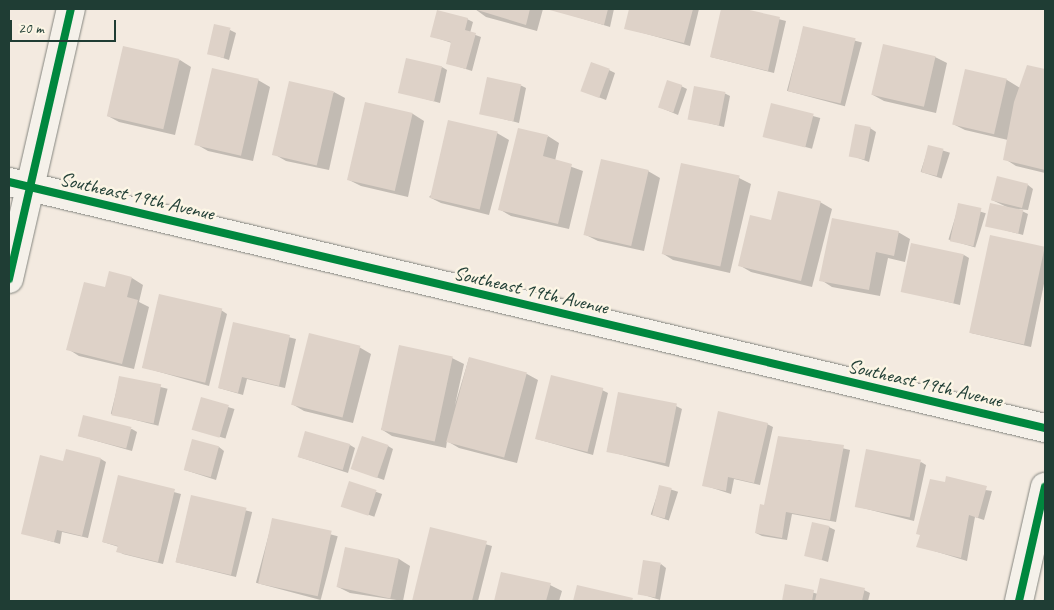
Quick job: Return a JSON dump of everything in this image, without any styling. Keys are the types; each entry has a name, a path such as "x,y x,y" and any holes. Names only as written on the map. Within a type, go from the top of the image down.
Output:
{"street":[{"path":"9,279 19,185 71,9"},
{"name":"Southeast 19th Avenue","path":"19,185 1045,428"},
{"path":"1019,601 1045,487"}],"building":[{"path":"474,9 530,9 526,25"},
{"path":"546,9 608,9 604,25"},
{"path":"629,9 693,9 684,43 624,29"},
{"path":"721,9 745,9 780,17 768,71 710,57"},
{"path":"437,10 468,18 465,30 476,33 466,69 446,64 451,42 430,37"},
{"path":"214,24 231,28 224,58 207,54"},
{"path":"803,26 856,38 841,103 788,91"},
{"path":"883,44 936,56 924,107 871,95"},
{"path":"123,46 180,59 163,129 107,116"},
{"path":"406,58 442,66 434,101 398,93"},
{"path":"591,62 610,69 599,98 580,91"},
{"path":"1027,65 1045,69 1045,170 1003,160 1014,102"},
{"path":"212,68 259,79 241,156 194,145"},
{"path":"965,69 1007,79 994,134 952,125"},
{"path":"487,77 521,84 513,121 479,114"},
{"path":"667,80 682,85 673,113 658,108"},
{"path":"289,81 334,91 317,165 272,155"},
{"path":"694,86 725,92 719,125 688,119"},
{"path":"365,102 413,113 395,191 347,180"},
{"path":"771,103 814,114 805,148 763,137"},
{"path":"448,120 498,131 480,209 430,198"},
{"path":"855,124 871,127 864,159 849,156"},
{"path":"518,128 548,135 543,156 572,164 558,224 498,210"},
{"path":"928,145 944,149 937,176 921,172"},
{"path":"601,159 649,170 631,246 583,235"},
{"path":"681,163 740,175 720,266 662,254"},
{"path":"997,176 1028,184 1022,208 991,200"},
{"path":"778,191 821,201 801,281 738,266 750,215 771,220"},
{"path":"958,203 981,208 973,246 950,241"},
{"path":"990,203 1023,210 1018,234 985,226"},
{"path":"832,218 899,231 894,256 876,252 869,290 819,281"},
{"path":"990,235 1045,247 1024,344 969,333"},
{"path":"911,243 964,254 953,303 901,292"},
{"path":"109,271 132,277 127,297 138,300 122,364 66,350 84,282 105,287"},
{"path":"159,294 222,309 205,383 142,368"},
{"path":"233,322 290,335 279,386 242,377 238,393 218,388"},
{"path":"309,333 360,346 343,418 291,405"},
{"path":"399,345 453,356 435,442 381,430"},
{"path":"469,357 527,373 504,458 446,442"},
{"path":"551,375 603,388 587,452 535,439"},
{"path":"119,376 161,384 154,423 111,415"},
{"path":"618,392 677,403 665,463 606,452"},
{"path":"201,397 229,405 220,438 192,430"},
{"path":"718,411 768,423 754,483 728,477 726,491 702,486"},
{"path":"83,415 132,427 126,448 78,436"},
{"path":"305,431 350,444 343,470 298,457"},
{"path":"362,436 388,445 377,478 351,469"},
{"path":"778,436 844,445 830,520 786,512 782,538 755,533 760,504 764,505"},
{"path":"192,439 219,446 211,477 184,470"},
{"path":"66,449 101,458 82,536 57,530 54,542 21,534 40,455 63,461"},
{"path":"866,449 921,460 910,518 855,507"},
{"path":"118,475 175,489 158,562 116,552 118,546 102,542"},
{"path":"946,476 987,486 978,518 969,515 961,558 916,547 920,535 916,534 930,479 945,482"},
{"path":"349,481 377,490 368,516 341,507"},
{"path":"659,485 672,488 665,518 652,515"},
{"path":"191,495 247,508 231,575 175,562"},
{"path":"272,518 332,531 318,596 258,584"},
{"path":"812,522 830,526 822,560 804,556"},
{"path":"430,527 487,541 472,601 412,601"},
{"path":"345,547 399,558 390,599 336,587"},
{"path":"643,560 661,563 655,597 638,595"},
{"path":"501,572 551,583 546,601 494,601"},
{"path":"820,578 865,588 862,601 815,601"},
{"path":"785,584 814,590 812,601 782,601"},
{"path":"577,585 633,598 632,601 573,601"}],"cycle path":[{"path":"9,279 71,9"},
{"path":"9,182 1045,428"},
{"path":"1019,601 1045,487"}]}
